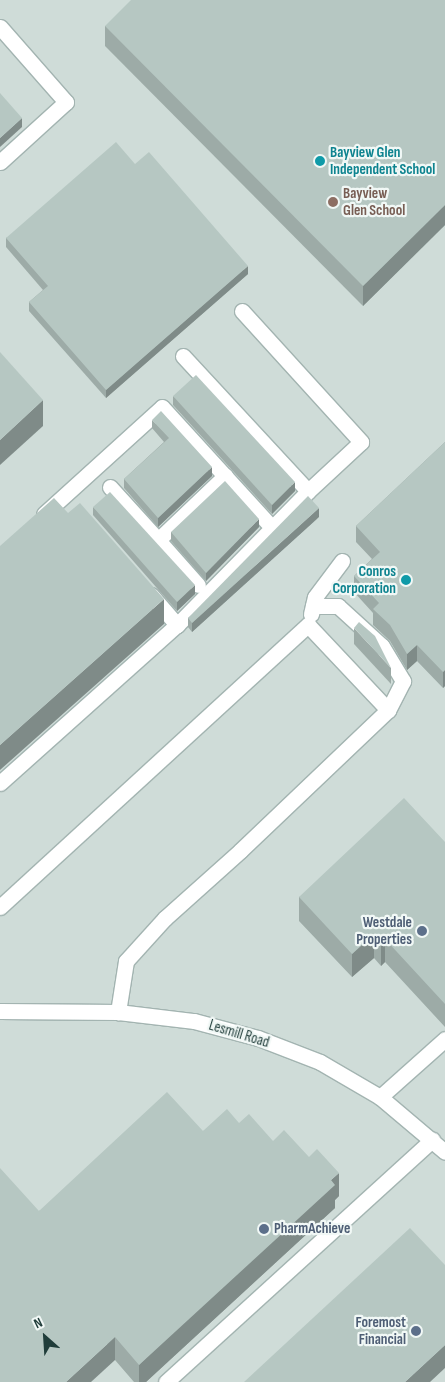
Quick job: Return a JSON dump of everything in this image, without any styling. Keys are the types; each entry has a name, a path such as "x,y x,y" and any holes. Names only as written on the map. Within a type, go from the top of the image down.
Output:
{"street":[{"path":"0,27 66,102 0,162"},
{"path":"0,783 177,625 308,491 361,442 242,310"},
{"path":"183,356 308,491"},
{"path":"36,522 162,406 267,522"},
{"path":"158,540 225,476"},
{"path":"110,487 198,585"},
{"path":"64,496 77,510"},
{"path":"0,907 308,625 315,597 342,560"},
{"path":"139,582 177,625"},
{"path":"118,1012 122,974 126,961 132,954 164,918 240,851 388,710 403,681 382,646 338,606 313,606"},
{"path":"308,625 388,710"},
{"name":"Lesmill Road","path":"0,1011 118,1012 194,1021 258,1038 320,1062 380,1097 440,1144"},
{"path":"380,1097 445,1039"},
{"path":"166,1382 440,1144"}],"shaded area":[{"path":"0,0 445,0 445,1382 0,1382"}],"building":[{"name":"Bayview Glen School","path":"131,0 445,0 445,205 363,286 105,26"},
{"path":"0,93 22,118 0,138"},
{"path":"116,142 135,164 149,152 248,266 106,390 29,302 48,286 6,238"},
{"path":"0,352 43,400 0,440"},
{"path":"196,375 295,482 272,505 173,396"},
{"path":"161,411 212,467 158,518 124,479 169,438 152,420"},
{"name":"Conros Corporation","path":"445,442 445,670 443,672 417,645 407,654 390,625 373,609 379,603 354,576 380,552 356,526"},
{"path":"225,481 259,519 206,573 171,532"},
{"path":"110,492 195,585 177,602 93,507"},
{"path":"308,496 319,508 192,623 188,618"},
{"path":"54,498 68,513 80,503 164,599 0,745 0,546"},
{"path":"359,622 375,636 391,668 354,628"},
{"path":"404,798 445,842 445,1004 385,939 381,943 374,934 352,954 299,897"},
{"path":"167,1092 203,1131 227,1109 239,1123 249,1114 273,1141 284,1130 309,1157 317,1149 339,1173 331,1180 335,1185 139,1365 115,1337 66,1382 0,1382 0,1168 39,1211"},
{"path":"410,1228 445,1265 445,1345 405,1382 244,1382"}],"place":[{"name":"Bayview Glen Independent School","path":"320,161"},
{"name":"Bayview Glen School","path":"333,202"},
{"name":"Conros Corporation","path":"406,580"},
{"name":"Westdale Properties","path":"422,931"},
{"name":"PharmAchieve","path":"264,1229"},
{"name":"Foremost Financial","path":"416,1331"}]}
